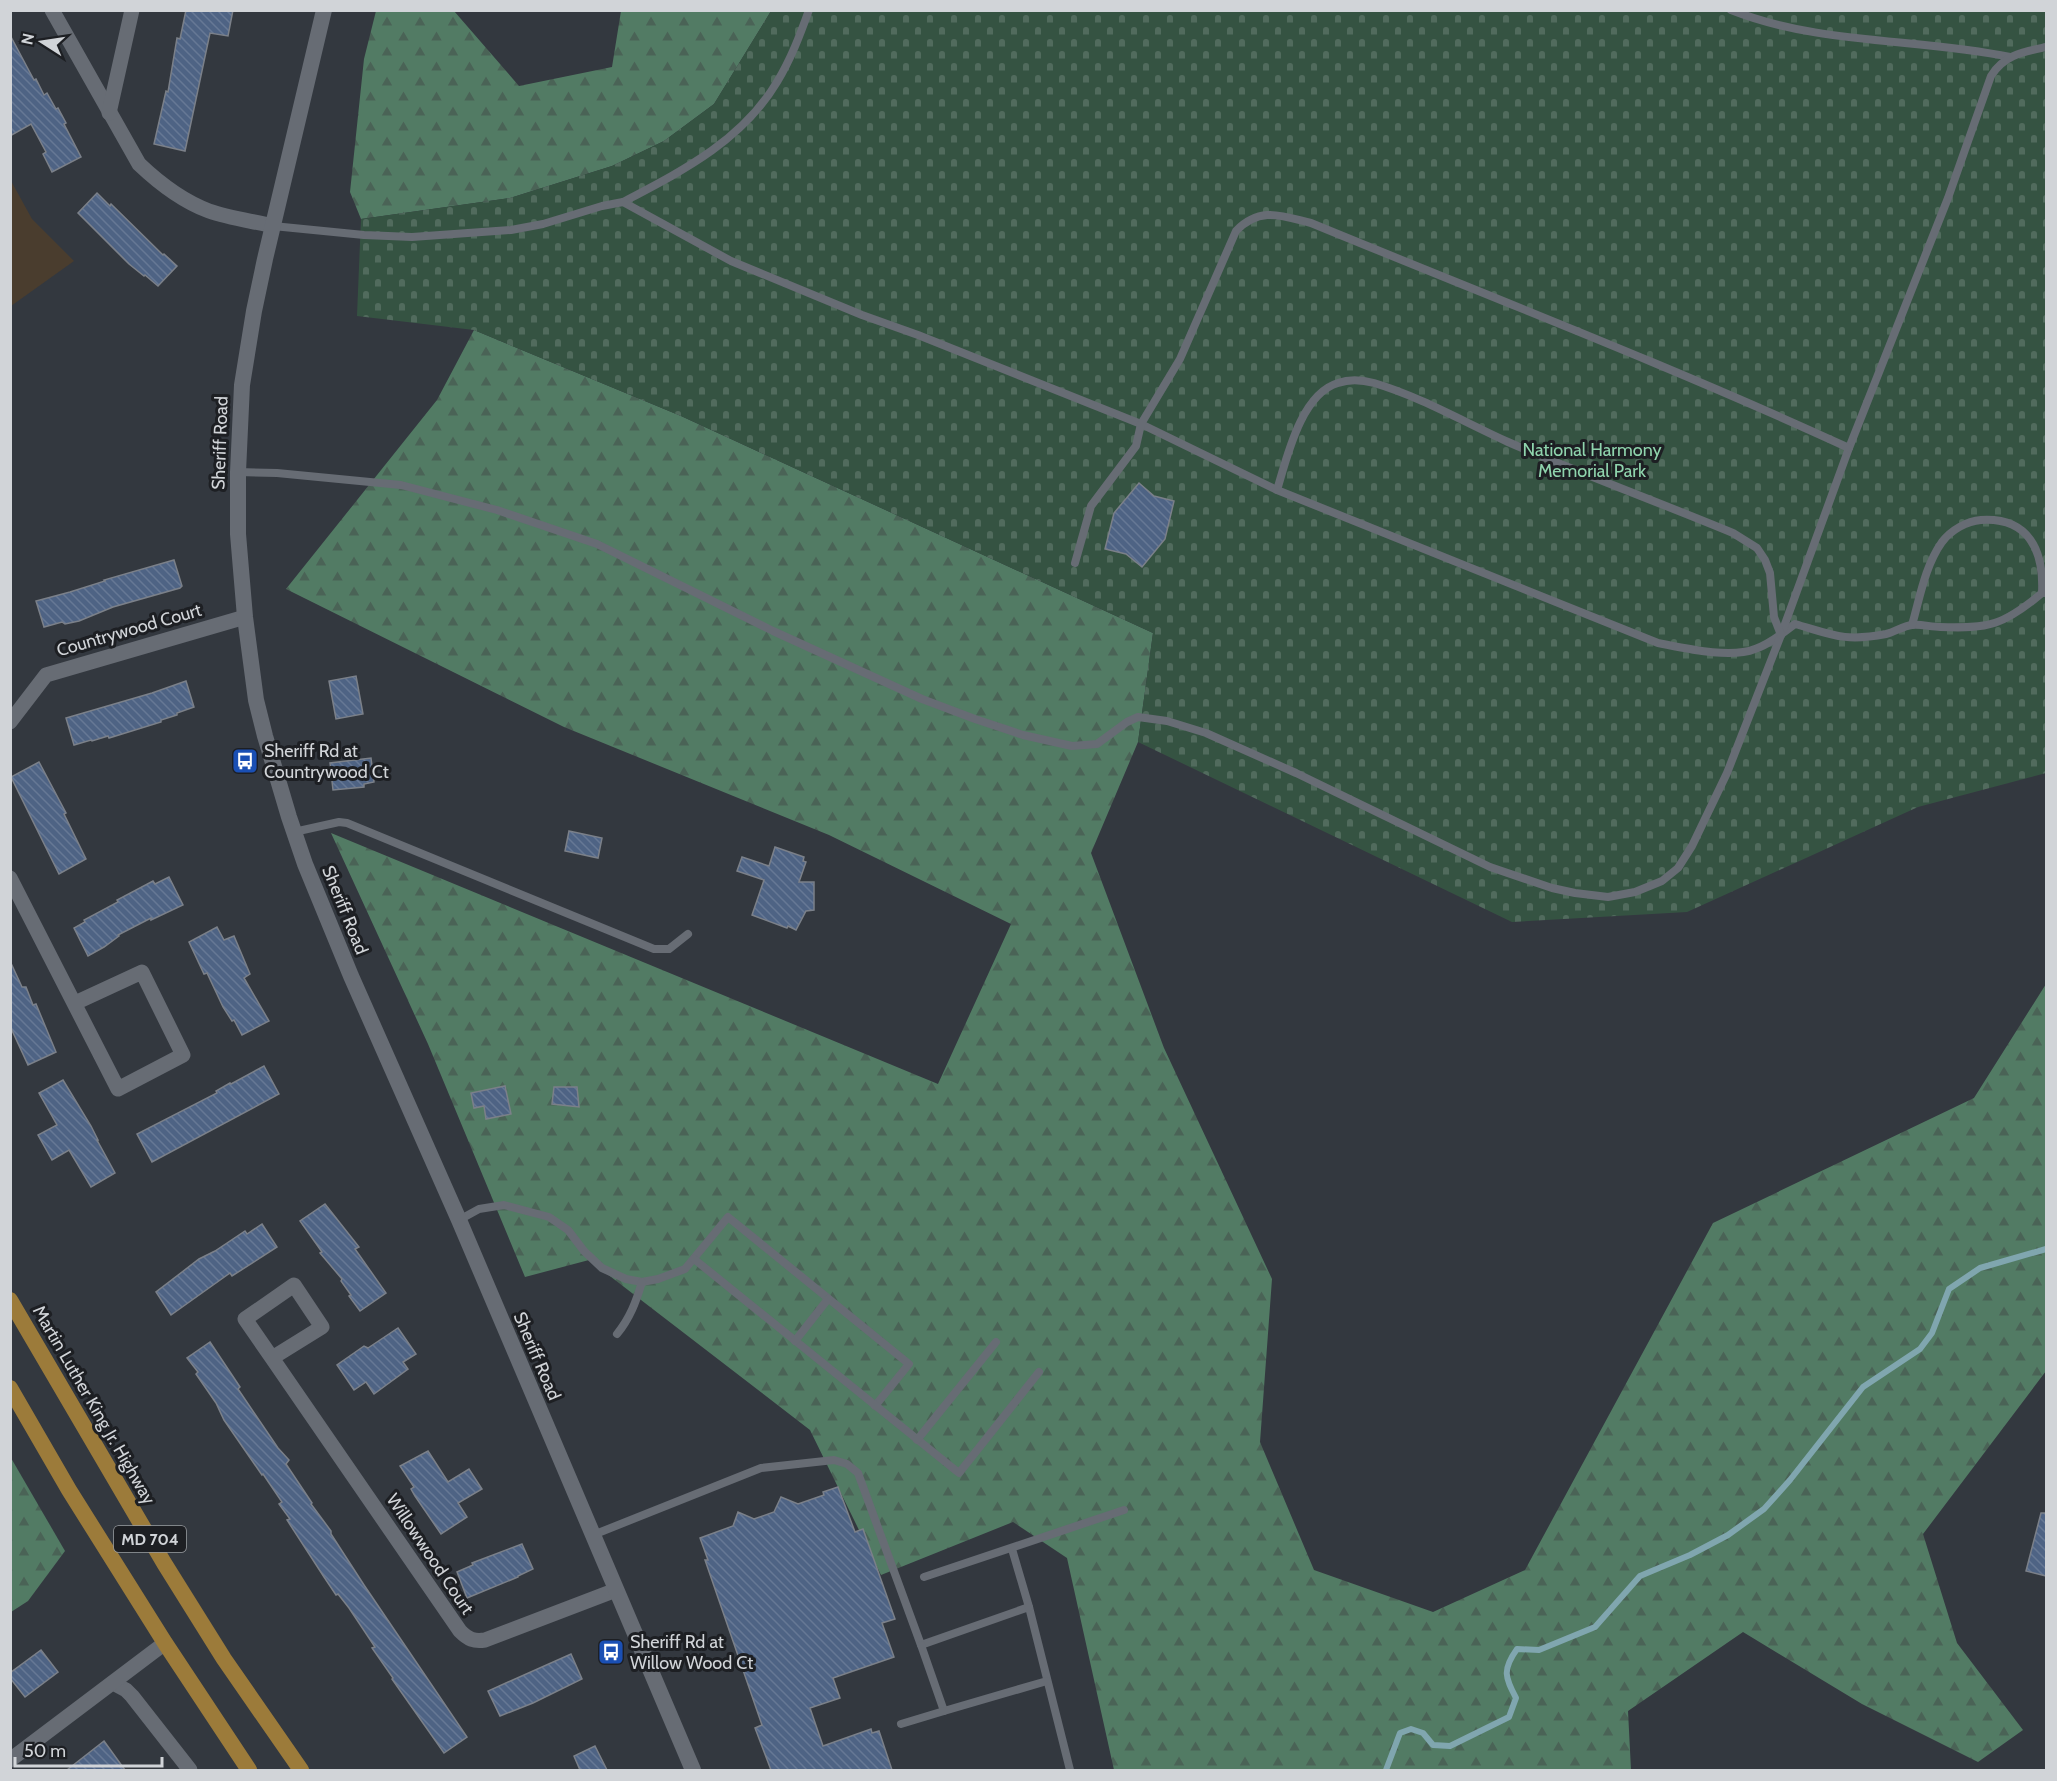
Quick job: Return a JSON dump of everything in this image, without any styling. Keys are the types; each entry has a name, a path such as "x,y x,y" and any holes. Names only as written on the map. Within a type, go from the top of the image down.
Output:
{"main road":[{"name":"Sheriff Road","path":"324,10 273,226 242,385 238,534 245,617 258,709 294,832 351,976 459,1221 693,1770"},
{"name":"Martin Luther King Jr. Highway","path":"10,1300 164,1563 224,1659 301,1770"},
{"name":"MD 704","path":"10,1388 69,1490 165,1643 249,1770"}],"street":[{"path":"52,10 139,164 162,185 211,212 273,226"},
{"path":"109,113 132,10"},
{"name":"Countrywood Court","path":"10,722 46,675 245,617"},
{"path":"10,878 118,1089 183,1055 142,972 75,1003"},
{"name":"Willowwood Court","path":"272,1358 322,1327 294,1285 245,1319 465,1637 473,1641 485,1641 616,1590"},
{"path":"10,1760 165,1643"},
{"path":"113,1683 132,1696 190,1770"}],"lane":[{"path":"273,226 412,237 511,230 543,224 623,202 684,170 742,128 777,82 796,47 810,10"},
{"path":"1731,10 1813,32 1980,50 2010,57"},
{"path":"238,472 277,473 401,486 497,510 597,544 783,636 922,699 975,719 1023,735 1072,746 1097,744 1138,717 1167,721 1206,733 1296,773 1490,867 1552,888 1608,897 1635,892 1662,881 1678,868 1692,846 1727,773 1781,635 1849,448 1948,198 1990,76 1998,65 2010,57 2046,47"},
{"path":"623,202 731,261 1141,424 1277,490 1658,644 1720,653 1754,650 1795,624 1839,637 1859,638 1890,633 1912,625 1980,627 1995,624 2044,593 2041,565 2035,548 2026,535 2015,524 1989,519 1976,520 1962,525 1951,533 1938,549 1928,572 1912,625"},
{"path":"1075,563 1090,506 1136,446 1141,424 1180,360 1236,231 1245,221 1257,215 1272,214 1311,223 1680,374 1849,448"},
{"path":"1277,490 1298,429 1315,398 1338,383 1360,380 1373,383 1402,393 1510,443 1733,533 1757,548 1765,560 1770,573 1774,617 1781,635"},
{"path":"294,832 339,822 346,823 654,949 669,949 688,934"},
{"path":"459,1221 479,1209 504,1205 549,1217 568,1230 584,1251 602,1268 626,1279 642,1282 685,1269 728,1217 909,1364 875,1406"},
{"path":"694,1259 959,1473 1039,1372"},
{"path":"617,1334 636,1303 642,1282"},
{"path":"795,1341 828,1299"},
{"path":"917,1440 996,1342"},
{"path":"593,1535 761,1468 834,1460 848,1464 858,1473 944,1710"},
{"path":"924,1577 1124,1510"},
{"path":"1012,1549 1070,1770"},
{"path":"921,1646 1029,1607"},
{"path":"901,1724 1047,1681"}],"shaded area":[{"path":"10,179 32,219 74,261 11,306"}],"green space":[{"path":"376,11 454,11 519,86 612,67 621,11 771,11 714,104 664,141 612,166 510,198 361,219 350,192 364,59"},
{"name":"National Harmony Memorial Park","path":"771,11 2046,11 2046,773 1918,807 1687,912 1512,922 1138,742 1153,633 681,416 474,330 357,316 361,219 510,198 612,166 664,141 714,104"},
{"path":"474,330 681,416 1153,633 1138,742 1091,853 1164,1048 1272,1279 1260,1442 1314,1570 1433,1612 1525,1570 1713,1223 1974,1098 2046,984 2046,1371 1923,1534 1957,1643 2023,1730 1978,1762 1862,1704 1743,1632 1628,1711 1631,1770 1114,1770 1067,1558 1013,1522 881,1575 810,1430 589,1260 525,1277 428,1044 331,833 938,1084 1011,924 829,835 564,727 286,589 437,400"},
{"path":"11,1458 65,1551 28,1601 11,1612"}],"building":[{"path":"186,10 233,10 228,36 210,33 185,151 154,144 166,91 168,92 177,38 180,39"},
{"path":"10,35 34,80 36,79 44,95 47,93 56,109 58,108 81,157 52,172 43,154 46,152 31,124 10,136"},
{"path":"97,193 177,266 158,286 129,264 78,213"},
{"path":"1139,483 1154,496 1174,501 1165,539 1142,567 1126,554 1105,549 1114,513"},
{"path":"174,560 182,586 180,588 113,607 79,621 65,624 62,622 44,627 36,601"},
{"path":"356,676 363,714 336,719 329,681"},
{"path":"186,681 194,707 161,720 161,722 109,738 108,736 74,745 66,718"},
{"path":"371,758 374,782 364,784 364,787 333,790 330,763"},
{"path":"39,762 66,813 64,814 86,859 59,874 11,777"},
{"path":"569,831 602,838 598,858 565,851"},
{"path":"775,847 804,857 803,861 806,862 799,882 814,882 814,910 806,911 796,930 752,915 764,880 737,871 742,857 769,866"},
{"path":"169,877 183,905 118,935 104,947 88,956 74,928 85,922 84,920 118,902 117,900 153,881 155,884"},
{"path":"217,927 224,940 234,936 250,974 244,978 269,1021 242,1035 234,1020 232,1021 223,1007 207,973 204,974 189,942"},
{"path":"10,961 22,987 26,987 33,1005 36,1004 56,1052 28,1065 10,1026"},
{"path":"264,1066 279,1094 152,1162 137,1134"},
{"path":"63,1080 91,1126 115,1173 91,1187 69,1150 52,1160 38,1135 57,1125 39,1093"},
{"path":"505,1086 511,1114 486,1119 484,1106 474,1108 471,1093"},
{"path":"554,1087 577,1087 579,1107 552,1104"},
{"path":"325,1204 359,1247 355,1249 386,1293 360,1311 349,1296 351,1295 341,1281 342,1279 320,1253 322,1252 300,1221"},
{"path":"262,1224 277,1247 232,1276 230,1273 171,1315 156,1292 199,1259 245,1231 247,1234"},
{"path":"398,1328 416,1354 403,1362 408,1369 374,1394 366,1382 354,1390 337,1365 364,1346 368,1348"},
{"path":"210,1342 240,1387 238,1389 278,1448 289,1460 286,1464 311,1504 467,1737 444,1753 392,1679 372,1648 375,1647 349,1608 338,1594 336,1595 324,1577 287,1520 290,1519 279,1504 282,1502 224,1420 216,1403 196,1374 198,1372 187,1358"},
{"path":"428,1451 448,1482 469,1469 482,1489 458,1503 467,1517 441,1534 415,1496 411,1489 414,1487 400,1466"},
{"path":"838,1487 855,1532 863,1529 895,1619 882,1623 894,1657 833,1678 840,1698 810,1708 823,1746 871,1729 872,1733 879,1731 892,1770 771,1770 755,1728 762,1725 705,1560 708,1560 700,1538 733,1526 738,1512 754,1519 774,1512 781,1497 798,1504 824,1495 823,1492"},
{"path":"2041,1513 2046,1513 2046,1576 2026,1571"},
{"path":"522,1544 533,1569 467,1598 457,1572 473,1565 472,1563"},
{"path":"41,1650 58,1672 25,1697 10,1678 10,1673"},
{"path":"571,1654 582,1679 500,1716 488,1691"},
{"path":"104,1741 125,1770 67,1770"},
{"path":"595,1746 607,1770 580,1770 574,1756"}],"waterway":[{"path":"1386,1770 1400,1733 1411,1729 1423,1733 1433,1745 1450,1746 1509,1717 1516,1698 1509,1684 1507,1668 1517,1649 1539,1650 1595,1627 1640,1576 1690,1555 1728,1535 1764,1509 1790,1480 1863,1387 1920,1349 1932,1333 1949,1289 1980,1268 2046,1249"}],"place":[{"name":"Sheriff Rd at Countrywood Ct","path":"245,761"},
{"name":"Sheriff Rd at Willow Wood Ct","path":"611,1652"}]}
